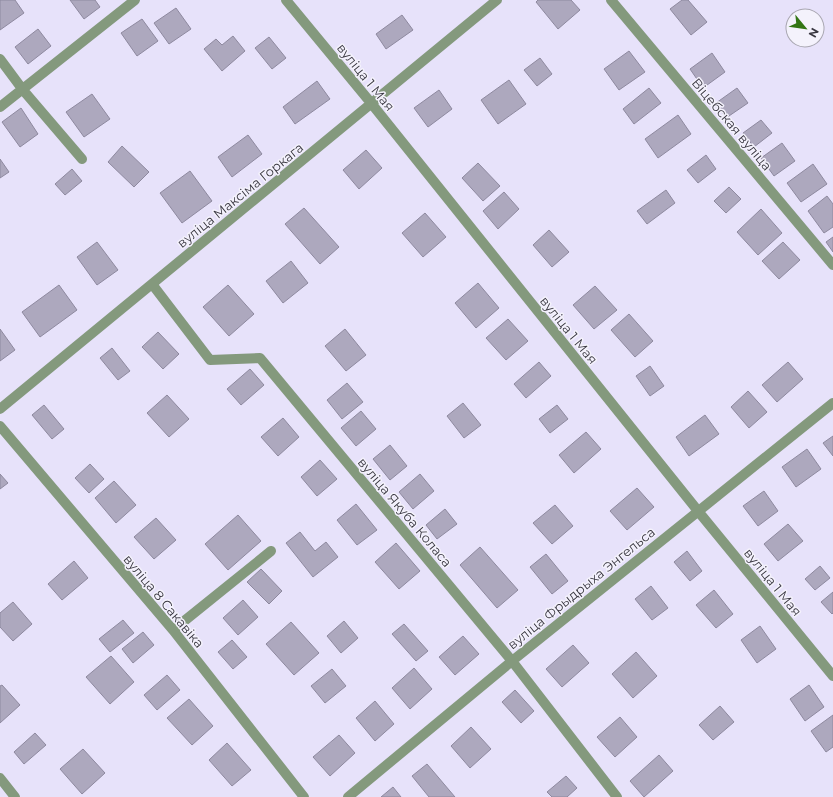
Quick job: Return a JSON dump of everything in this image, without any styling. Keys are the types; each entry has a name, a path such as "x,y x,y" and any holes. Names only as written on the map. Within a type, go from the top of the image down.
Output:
{"street":[{"path":"0,107 135,0"},
{"name":"вуліца 1 Мая","path":"286,0 833,676"},
{"name":"вуліца Максіма Горкага","path":"0,409 497,0"},
{"name":"Віцебская вуліца","path":"611,0 833,264"},
{"path":"0,59 23,90 82,159"},
{"name":"вуліца Якуба Коласа","path":"152,284 210,360 260,358 512,661 617,797"},
{"name":"вуліца Фрыдрыха Энгельса","path":"348,797 512,661 833,403"},
{"name":"вуліца 8 Сакавіка","path":"0,426 173,630 304,797"},
{"path":"173,630 271,551"},
{"path":"0,778 15,797"}],"building":[{"path":"0,0 15,0 24,13 0,30"},
{"path":"70,0 95,0 100,7 84,19"},
{"path":"538,0 571,0 580,10 558,29 536,2"},
{"path":"682,0 688,0 707,22 691,35 670,9"},
{"path":"176,8 191,29 169,44 154,23"},
{"path":"402,15 413,30 386,49 376,34"},
{"path":"142,19 158,41 137,56 121,33"},
{"path":"38,29 51,46 28,64 15,47"},
{"path":"233,36 245,51 222,71 204,49 216,39 222,45"},
{"path":"269,37 286,58 272,69 255,48"},
{"path":"629,51 645,72 619,90 604,69"},
{"path":"712,53 725,72 703,88 690,69"},
{"path":"540,58 552,74 537,86 524,70"},
{"path":"509,80 526,104 498,124 481,100"},
{"path":"317,81 330,99 295,124 283,107"},
{"path":"649,88 661,103 634,124 623,109"},
{"path":"737,88 748,103 726,118 716,103"},
{"path":"439,90 452,109 428,127 414,108"},
{"path":"92,94 110,119 84,137 66,112"},
{"path":"21,108 38,134 20,147 2,122"},
{"path":"678,115 691,134 658,158 645,139"},
{"path":"761,120 772,133 754,147 743,133"},
{"path":"248,135 262,154 232,177 218,157"},
{"path":"782,143 795,161 774,176 761,158"},
{"path":"122,146 149,172 134,187 108,162"},
{"path":"366,150 382,168 359,189 343,170"},
{"path":"706,155 716,169 698,183 687,170"},
{"path":"0,159 9,172 0,178"},
{"path":"478,163 500,186 483,201 462,178"},
{"path":"813,164 827,184 801,202 787,183"},
{"path":"72,169 82,181 65,195 55,184"},
{"path":"190,171 212,201 182,223 160,193"},
{"path":"729,187 741,199 726,213 714,201"},
{"path":"666,190 675,203 647,224 637,211"},
{"path":"504,192 519,209 498,229 483,211"},
{"path":"827,196 833,204 833,227 824,233 808,211"},
{"path":"304,208 339,247 320,264 285,224"},
{"path":"761,209 782,233 758,255 737,232"},
{"path":"425,213 446,237 423,257 402,233"},
{"path":"549,230 569,252 552,267 533,245"},
{"path":"833,237 833,252 826,242"},
{"path":"97,242 118,270 97,285 77,257"},
{"path":"783,242 800,260 779,279 762,261"},
{"path":"291,261 308,283 283,303 266,281"},
{"path":"478,283 499,308 476,328 455,303"},
{"path":"59,285 77,310 40,337 22,312"},
{"path":"228,285 254,314 229,336 203,307"},
{"path":"595,286 617,310 594,329 573,305"},
{"path":"629,314 653,341 635,357 611,330"},
{"path":"508,319 528,341 506,360 486,338"},
{"path":"0,329 15,350 0,361"},
{"path":"345,329 366,355 346,371 325,346"},
{"path":"158,332 179,354 163,369 142,347"},
{"path":"112,348 130,371 118,380 100,358"},
{"path":"539,362 551,376 526,398 514,384"},
{"path":"788,362 803,379 777,402 762,385"},
{"path":"650,366 664,386 650,396 636,376"},
{"path":"250,369 264,385 241,405 227,389"},
{"path":"347,383 363,402 342,419 327,400"},
{"path":"748,391 767,412 749,428 731,407"},
{"path":"167,395 189,419 169,437 147,413"},
{"path":"463,403 481,425 464,438 447,416"},
{"path":"44,405 64,429 52,439 32,415"},
{"path":"557,405 568,419 550,433 539,419"},
{"path":"361,411 376,429 356,446 341,428"},
{"path":"705,415 719,434 689,456 676,437"},
{"path":"283,418 299,437 278,456 261,437"},
{"path":"586,432 601,449 574,473 559,455"},
{"path":"833,436 833,456 823,443"},
{"path":"390,445 407,466 390,480 373,459"},
{"path":"807,449 821,469 796,487 782,467"},
{"path":"320,460 337,479 317,496 301,477"},
{"path":"90,464 104,479 89,493 75,478"},
{"path":"0,474 8,483 0,489"},
{"path":"420,474 434,491 413,509 399,492"},
{"path":"114,481 136,505 116,523 95,498"},
{"path":"637,488 654,507 627,530 610,511"},
{"path":"764,491 778,511 758,526 743,506"},
{"path":"356,504 377,530 357,545 337,520"},
{"path":"555,505 573,526 552,544 533,523"},
{"path":"445,509 457,524 437,539 426,525"},
{"path":"238,515 261,541 228,570 205,544"},
{"path":"156,518 176,540 154,559 134,537"},
{"path":"788,524 803,541 778,561 764,544"},
{"path":"300,532 315,551 326,542 338,557 313,577 286,543"},
{"path":"396,543 420,571 399,589 375,562"},
{"path":"480,547 518,590 497,608 460,565"},
{"path":"687,551 702,571 690,581 674,562"},
{"path":"546,554 568,581 552,594 530,567"},
{"path":"74,561 88,578 62,600 48,584"},
{"path":"820,566 830,578 815,590 805,579"},
{"path":"261,569 282,591 269,604 247,582"},
{"path":"651,586 668,608 652,620 635,599"},
{"path":"714,590 733,614 716,628 696,605"},
{"path":"833,592 833,613 832,614 821,602"},
{"path":"243,600 258,617 238,635 223,618"},
{"path":"13,602 32,624 13,641 0,627 0,613"},
{"path":"123,620 134,633 110,652 99,639"},
{"path":"344,621 358,638 341,653 327,636"},
{"path":"291,622 319,653 294,675 266,644"},
{"path":"404,624 428,651 416,661 392,634"},
{"path":"760,626 776,649 757,663 741,640"},
{"path":"143,632 154,645 133,663 122,649"},
{"path":"463,636 479,654 455,675 439,657"},
{"path":"232,640 247,657 233,669 218,652"},
{"path":"573,645 589,663 562,687 546,669"},
{"path":"636,652 657,676 633,698 612,674"},
{"path":"111,656 134,682 110,704 86,677"},
{"path":"414,668 432,689 410,709 392,688"},
{"path":"332,669 346,686 325,703 311,686"},
{"path":"167,675 180,690 157,710 144,695"},
{"path":"2,685 20,705 0,723 0,686"},
{"path":"809,685 824,707 805,721 790,699"},
{"path":"515,690 534,711 521,723 502,702"},
{"path":"189,699 213,726 192,745 167,718"},
{"path":"375,701 394,724 375,741 356,718"},
{"path":"720,706 734,722 713,740 699,725"},
{"path":"833,715 833,747 826,752 811,731"},
{"path":"620,717 637,737 615,757 597,737"},
{"path":"471,727 491,749 470,768 451,746"},
{"path":"35,733 46,745 24,764 14,752"},
{"path":"339,735 355,753 330,776 313,757"},
{"path":"227,743 251,770 232,786 209,760"},
{"path":"83,749 105,773 82,794 60,769"},
{"path":"659,755 673,771 644,797 630,781"},
{"path":"427,764 455,797 429,797 412,776"},
{"path":"566,776 577,788 567,797 552,797 547,792"},
{"path":"393,787 401,797 381,797"}]}
